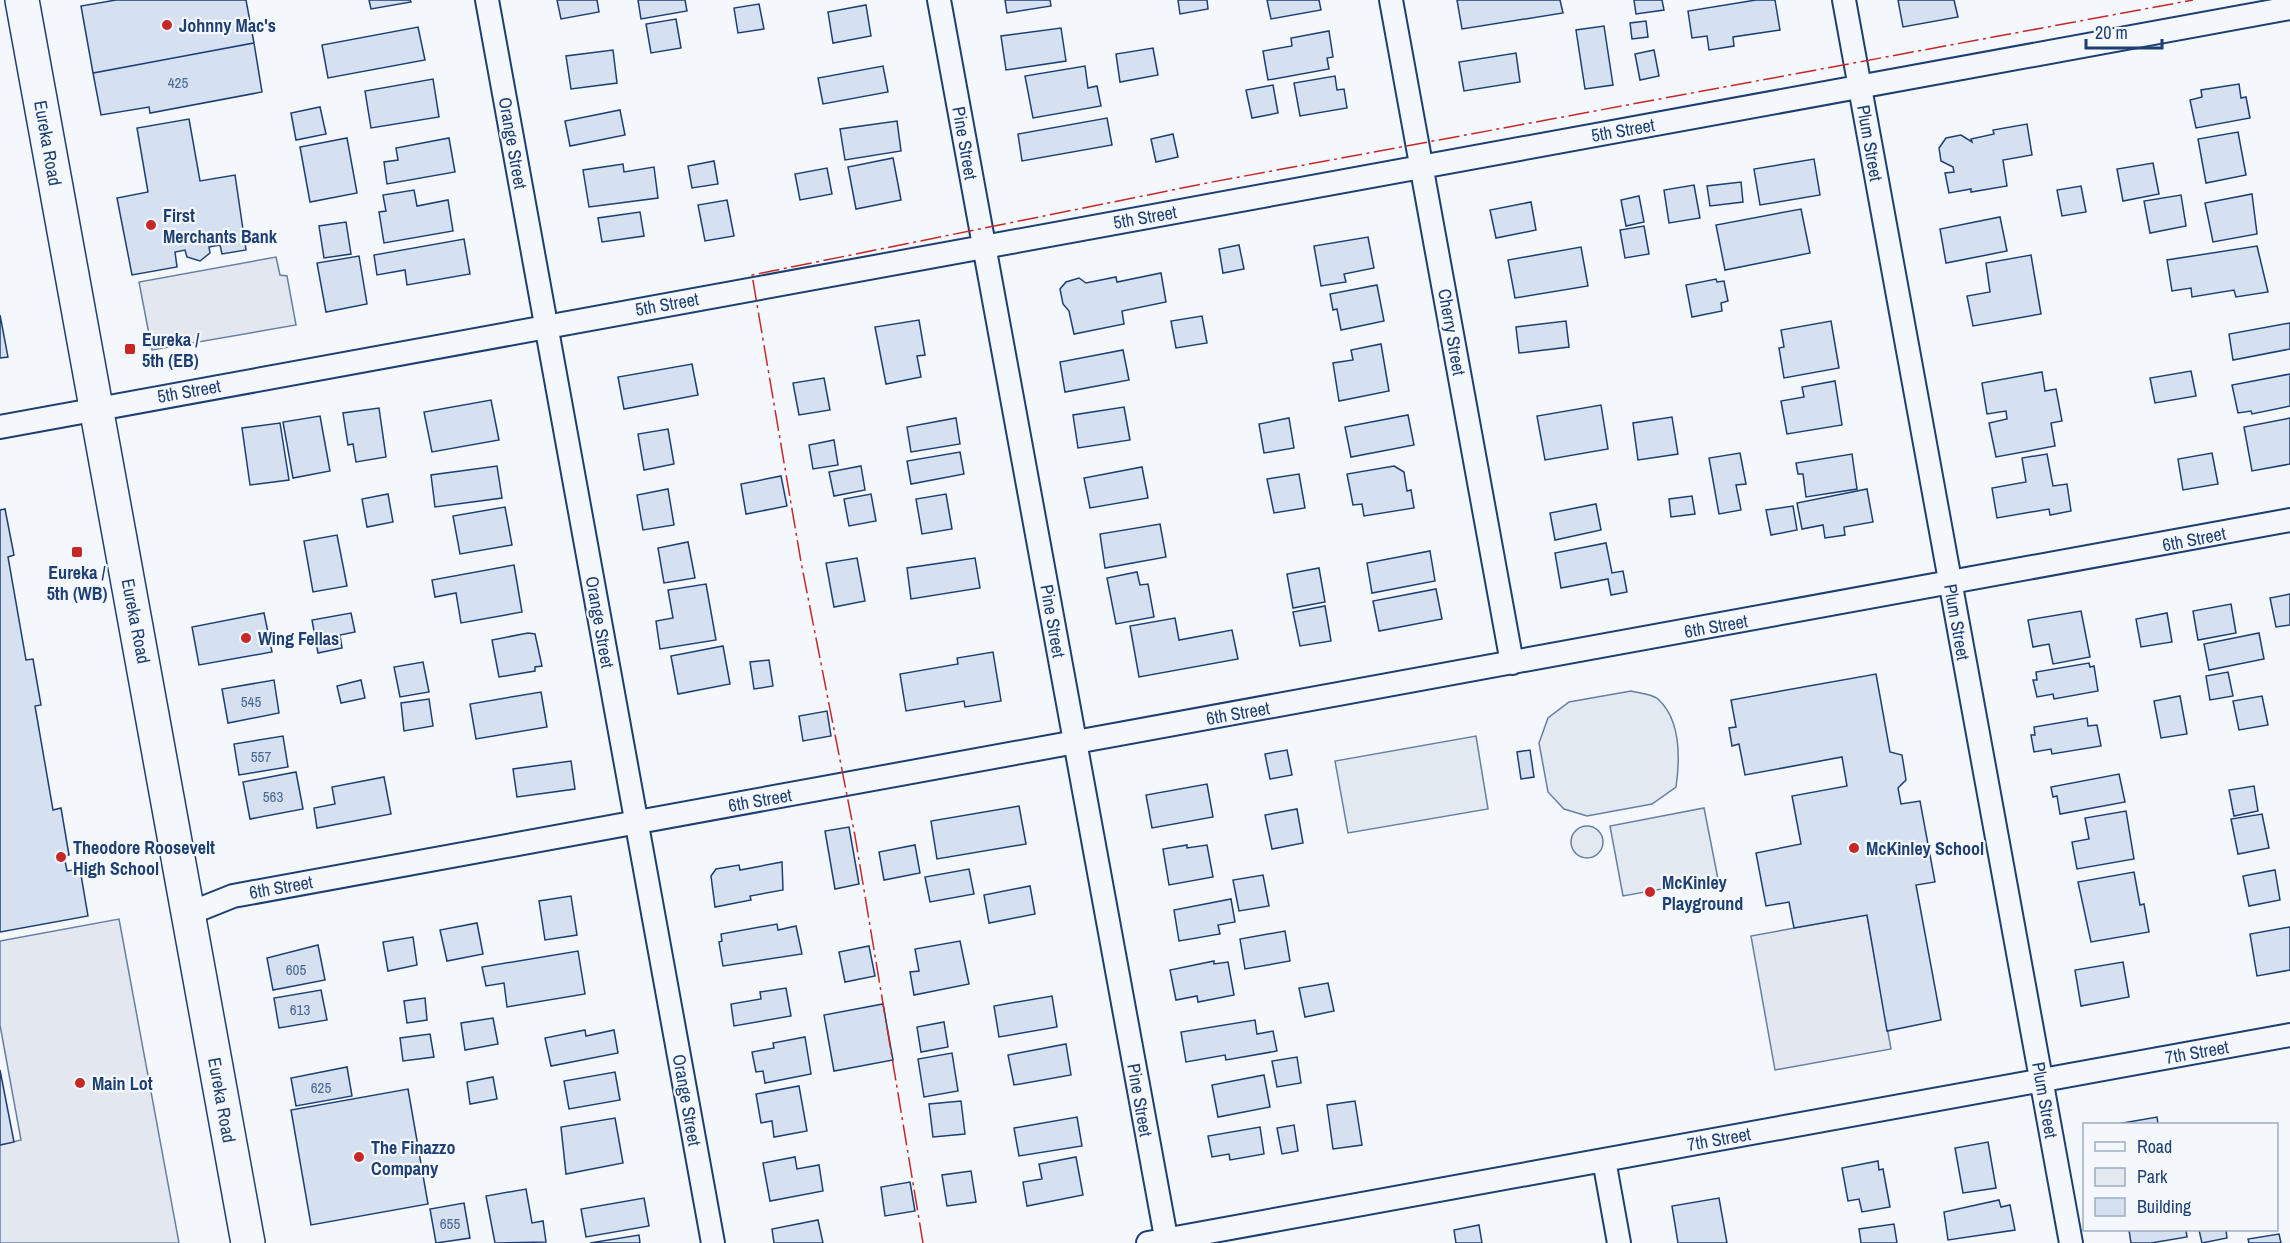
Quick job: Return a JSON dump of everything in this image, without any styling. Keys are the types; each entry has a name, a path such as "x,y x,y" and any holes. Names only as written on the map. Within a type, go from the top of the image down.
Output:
{"main road":[{"name":"Eureka Road","path":"22,0 248,1243"}],"street":[{"name":"Orange Street","path":"487,0 713,1243"},
{"name":"Pine Street","path":"939,0 1075,743 1160,1242"},
{"name":"Cherry Street","path":"1391,0 1512,663"},
{"name":"Plum Street","path":"1844,0 2071,1243"},
{"name":"5th Street","path":"0,427 2290,8"},
{"name":"6th Street","path":"188,914 233,896 2290,520"},
{"name":"7th Street","path":"1160,1242 2290,1035"},
{"path":"1604,1160 1619,1243"}],"green space":[{"path":"1631,691 1658,699 1671,718 1678,752 1676,787 1652,804 1587,816 1564,809 1548,792 1539,743 1548,718 1569,702"},
{"path":"1476,736 1488,809 1348,833 1335,761"},
{"path":"1704,808 1718,879 1623,896 1610,826"},
{"path":"1587,826 1598,831 1603,842 1598,853 1587,858 1576,853 1571,842 1576,831"}],"shaded area":[{"path":"276,257 280,275 287,276 296,325 152,350 139,282"},
{"path":"1867,915 1891,1049 1775,1070 1751,936"},
{"name":"Main Lot","path":"119,919 179,1243 0,1243 0,1145 21,1140 0,1025 0,941"}],"building":[{"name":"Johnny Mac's","path":"116,0 246,0 254,43 93,73 81,6"},
{"path":"369,0 410,0 411,2 371,9"},
{"path":"557,0 597,0 599,12 561,19"},
{"path":"638,0 685,0 687,11 641,19"},
{"path":"1005,0 1050,0 1051,6 1007,13"},
{"path":"1178,0 1207,0 1208,9 1180,14"},
{"path":"1267,0 1319,0 1321,10 1271,19"},
{"path":"1457,0 1560,0 1563,13 1462,29"},
{"path":"1634,0 1662,0 1664,10 1636,14"},
{"path":"1756,0 1775,0 1780,30 1733,37 1734,46 1709,50 1707,36 1692,38 1688,11"},
{"path":"1898,0 1954,0 1958,17 1903,27"},
{"path":"759,4 764,29 738,33 734,8"},
{"path":"866,5 871,36 833,43 828,12"},
{"path":"676,19 681,48 651,53 646,24"},
{"path":"1646,21 1648,37 1632,39 1630,23"},
{"path":"1604,26 1613,85 1585,89 1576,30"},
{"path":"418,27 425,60 328,78 322,45"},
{"path":"1061,28 1066,61 1006,70 1001,36"},
{"path":"1329,31 1333,57 1327,58 1329,69 1268,80 1263,51 1292,46 1291,38"},
{"path":"254,43 262,92 150,113 149,107 101,115 93,73"},
{"path":"1153,48 1158,75 1120,82 1116,54"},
{"path":"613,50 617,83 571,89 566,56"},
{"path":"1654,50 1659,76 1640,80 1635,54"},
{"path":"1516,53 1520,82 1464,91 1459,62"},
{"path":"883,66 888,92 823,104 818,78"},
{"path":"1085,66 1088,88 1097,86 1101,106 1033,118 1025,76"},
{"path":"1335,76 1337,90 1344,89 1347,108 1300,116 1294,83"},
{"path":"433,79 439,117 371,128 365,91"},
{"path":"2239,84 2241,98 2246,97 2250,118 2196,128 2190,100 2202,97 2201,90"},
{"path":"1273,85 1278,113 1252,118 1246,90"},
{"path":"320,107 326,134 296,140 291,113"},
{"path":"620,110 625,135 570,146 565,121"},
{"path":"1107,118 1112,145 1022,161 1018,134"},
{"path":"189,119 200,181 235,175 246,250 222,254 220,245 209,247 210,253 200,261 187,257 185,250 175,252 177,267 132,275 117,198 148,192 137,128"},
{"path":"897,121 901,151 845,160 840,129"},
{"path":"2027,124 2032,155 2003,160 2007,186 1949,193 1945,173 1954,172 1953,167 1941,161 1939,148 1946,138 1961,135 1972,142 1971,139 1994,134 1993,130"},
{"path":"2238,132 2246,175 2206,183 2198,139"},
{"path":"1173,134 1178,157 1156,162 1151,139"},
{"path":"347,138 357,193 310,202 300,147"},
{"path":"449,138 455,172 387,184 384,162 398,160 396,148"},
{"path":"893,158 901,200 856,209 848,167"},
{"path":"1814,159 1820,195 1760,205 1754,169"},
{"path":"714,161 718,184 692,188 688,166"},
{"path":"2153,163 2159,194 2123,201 2117,169"},
{"path":"623,164 624,172 654,167 658,198 589,207 583,170"},
{"path":"827,168 832,194 800,200 795,174"},
{"path":"1741,182 1743,202 1710,206 1707,186"},
{"path":"1694,185 1700,218 1669,223 1664,190"},
{"path":"2081,186 2086,212 2062,216 2057,190"},
{"path":"414,190 417,206 448,200 453,231 384,243 379,212 386,211 383,195"},
{"path":"2252,194 2257,234 2213,242 2205,203"},
{"path":"2181,195 2186,226 2150,233 2144,201"},
{"path":"1639,196 1644,222 1626,226 1621,200"},
{"path":"727,200 734,236 705,241 698,205"},
{"path":"1531,202 1536,230 1496,238 1490,210"},
{"path":"1801,209 1810,253 1725,270 1716,225"},
{"path":"640,212 644,236 602,242 598,218"},
{"path":"2000,217 2007,251 1946,263 1940,229"},
{"path":"346,222 351,254 324,258 319,226"},
{"path":"1644,226 1649,254 1625,258 1620,230"},
{"path":"1368,237 1374,268 1344,274 1346,282 1321,286 1314,246"},
{"path":"464,239 470,274 407,285 405,270 377,275 374,255"},
{"path":"1239,245 1244,269 1223,273 1219,249"},
{"path":"2257,246 2268,292 2236,297 2234,290 2192,297 2191,288 2172,291 2167,260"},
{"path":"1581,247 1588,286 1515,298 1508,260"},
{"path":"2031,255 2041,314 1973,326 1967,296 1990,292 1986,263"},
{"path":"359,256 367,304 326,312 317,263"},
{"path":"1161,273 1166,302 1122,311 1124,324 1074,334 1069,311 1063,304 1060,289 1066,282 1079,278 1086,283 1116,277 1117,282"},
{"path":"1716,279 1717,282 1724,281 1728,301 1721,303 1722,311 1692,317 1686,285"},
{"path":"1377,285 1384,321 1341,330 1337,309 1333,310 1330,294"},
{"path":"0,315 8,357 0,358"},
{"path":"1202,316 1207,343 1176,348 1171,321"},
{"path":"919,320 925,355 917,356 921,377 886,384 875,327"},
{"path":"1566,321 1569,347 1519,353 1516,327"},
{"path":"1831,321 1839,368 1784,378 1779,348 1784,347 1781,330"},
{"path":"2290,323 2290,349 2233,360 2229,334"},
{"path":"1381,344 1389,391 1339,401 1333,363 1353,360 1351,350"},
{"path":"1123,350 1129,380 1065,392 1060,362"},
{"path":"692,364 698,395 624,409 618,377"},
{"path":"2191,371 2196,396 2155,403 2150,378"},
{"path":"2042,372 2045,391 2056,389 2062,421 2051,423 2055,446 1996,457 1989,423 2007,419 2006,411 1987,414 1982,383"},
{"path":"2290,374 2290,406 2252,414 2251,411 2238,413 2232,385"},
{"path":"824,378 830,410 799,415 793,383"},
{"path":"1835,381 1842,425 1787,434 1781,401 1804,397 1802,387"},
{"path":"491,400 499,440 432,452 424,412"},
{"path":"1601,405 1608,449 1545,460 1537,416"},
{"path":"1124,407 1130,440 1078,448 1073,415"},
{"path":"379,408 386,457 356,462 353,444 348,445 343,413"},
{"path":"1408,415 1414,445 1351,457 1345,427"},
{"path":"320,416 330,471 293,478 283,422"},
{"path":"1672,417 1678,454 1638,460 1633,423"},
{"path":"956,418 960,444 911,452 907,427"},
{"path":"1289,418 1294,448 1264,453 1259,424"},
{"path":"2290,418 2290,464 2252,471 2244,427"},
{"path":"280,423 289,480 250,485 242,428"},
{"path":"668,429 674,464 644,470 638,434"},
{"path":"834,440 838,465 813,469 809,445"},
{"path":"960,452 964,474 911,484 907,461"},
{"path":"1740,453 1746,484 1736,485 1741,510 1719,514 1709,458"},
{"path":"2212,453 2218,484 2183,490 2178,459"},
{"path":"1852,454 1857,489 1806,497 1803,474 1798,474 1796,463"},
{"path":"2047,454 2053,486 2067,484 2071,511 2050,515 2049,509 1997,518 1992,488 2026,482 2022,458"},
{"path":"497,466 502,498 435,507 431,475"},
{"path":"861,466 865,490 834,496 829,472"},
{"path":"1394,466 1404,472 1407,491 1411,490 1414,508 1364,516 1362,504 1353,505 1347,474"},
{"path":"1142,467 1148,498 1090,508 1084,478"},
{"path":"1299,474 1305,508 1274,513 1267,479"},
{"path":"781,476 787,506 746,514 741,484"},
{"path":"668,489 674,525 643,530 637,495"},
{"path":"1867,489 1873,522 1844,527 1845,535 1825,538 1823,525 1802,529 1797,503"},
{"path":"388,494 393,522 367,527 362,499"},
{"path":"871,494 876,521 849,526 844,499"},
{"path":"946,494 952,529 922,534 916,499"},
{"path":"1692,496 1695,514 1671,517 1669,499"},
{"path":"1596,504 1601,530 1555,540 1550,513"},
{"path":"1793,506 1797,530 1771,535 1766,510"},
{"path":"505,507 512,545 460,554 453,516"},
{"path":"5,509 14,555 8,557 26,660 33,659 41,705 35,706 53,810 61,808 69,855 64,856 67,871 80,869 88,916 0,932 0,510"},
{"path":"5,509 14,555 8,557 26,660 33,659 41,705 35,706 53,810 61,808 69,855 64,856 67,871 80,869 88,916 0,932 0,510"},
{"path":"1160,524 1166,557 1105,568 1100,534"},
{"path":"337,535 347,586 313,592 304,541"},
{"path":"688,542 695,578 664,583 658,548"},
{"path":"1606,543 1612,573 1623,571 1627,592 1611,595 1608,579 1561,588 1555,553"},
{"path":"1430,551 1435,581 1372,593 1367,563"},
{"path":"857,558 865,601 834,607 826,563"},
{"path":"975,558 980,588 911,599 907,568"},
{"path":"514,565 522,612 461,623 456,593 435,597 432,580"},
{"path":"1319,568 1325,602 1293,608 1287,574"},
{"path":"1137,572 1140,585 1148,584 1154,617 1116,624 1107,578"},
{"path":"706,584 716,640 660,649 656,621 673,618 668,590"},
{"path":"1436,589 1442,619 1379,631 1373,601"},
{"path":"2290,594 2290,625 2276,627 2270,598"},
{"path":"2231,604 2236,633 2198,640 2193,611"},
{"path":"1325,606 1331,641 1300,646 1293,612"},
{"path":"2081,611 2090,657 2053,664 2049,644 2033,647 2028,620"},
{"path":"264,613 272,652 199,665 192,627"},
{"path":"351,613 355,632 340,635 342,648 318,653 312,620"},
{"path":"2167,613 2172,642 2141,647 2136,619"},
{"path":"1175,618 1179,640 1232,630 1238,659 1139,677 1130,626"},
{"path":"528,633 535,634 542,666 535,667 535,671 499,677 492,640"},
{"path":"2259,633 2264,659 2209,670 2204,644"},
{"path":"723,646 730,684 678,694 671,656"},
{"path":"993,652 1001,701 965,707 964,701 906,711 900,674 958,664 957,658"},
{"path":"769,660 773,686 754,689 750,662"},
{"path":"423,662 429,692 400,697 394,667"},
{"path":"2089,663 2090,667 2094,666 2098,691 2054,699 2053,694 2037,697 2033,680 2037,680 2036,672"},
{"path":"2228,672 2233,696 2210,700 2206,676"},
{"name":"McKinley School","path":"1876,674 1890,752 1902,755 1906,780 1898,788 1901,804 1920,801 1935,882 1916,885 1941,1020 1887,1031 1867,915 1794,928 1789,902 1766,906 1756,853 1801,844 1792,796 1847,786 1842,757 1745,775 1739,744 1732,746 1729,728 1736,727 1731,700"},
{"path":"274,680 279,713 228,723 222,689"},
{"path":"361,680 365,698 341,703 337,686"},
{"path":"541,692 547,727 476,739 470,704"},
{"path":"2180,696 2187,734 2161,738 2154,701"},
{"path":"2262,696 2268,725 2239,730 2233,701"},
{"path":"429,699 433,726 404,731 401,703"},
{"path":"827,711 831,736 803,741 799,716"},
{"path":"2087,718 2088,726 2097,725 2101,746 2052,754 2051,749 2034,752 2031,735 2035,735 2034,727"},
{"path":"283,736 288,767 239,775 234,744"},
{"path":"1287,750 1292,775 1270,779 1265,754"},
{"path":"1530,750 1534,777 1521,779 1517,752"},
{"path":"571,761 575,789 517,797 513,769"},
{"path":"296,772 303,809 250,819 243,782"},
{"path":"2119,774 2125,802 2060,814 2057,796 2053,797 2051,787"},
{"path":"384,777 391,814 317,828 314,808 335,804 332,787"},
{"path":"1207,784 1213,817 1152,828 1146,795"},
{"path":"2254,786 2258,811 2234,816 2229,790"},
{"path":"1019,806 1026,844 937,859 931,821"},
{"path":"1297,809 1303,843 1272,849 1265,815"},
{"path":"2126,811 2134,859 2077,869 2072,842 2089,839 2085,818"},
{"path":"2262,814 2269,848 2238,854 2231,819"},
{"path":"849,827 859,884 835,889 825,831"},
{"path":"915,845 920,873 884,880 879,852"},
{"path":"1187,845 1187,848 1207,845 1213,877 1169,885 1163,849"},
{"path":"782,862 783,890 750,896 751,900 715,907 711,876 716,869 739,865 740,870"},
{"path":"969,869 974,894 930,902 925,877"},
{"path":"2275,870 2280,900 2249,906 2243,876"},
{"path":"2134,872 2140,905 2144,904 2149,932 2091,942 2078,882"},
{"path":"1263,875 1269,906 1239,911 1233,880"},
{"path":"1030,886 1035,914 989,923 984,895"},
{"path":"571,896 577,935 545,940 539,901"},
{"path":"1231,899 1235,922 1218,925 1220,934 1179,941 1174,910"},
{"path":"477,923 483,954 447,961 440,930"},
{"path":"777,924 778,930 796,926 802,954 723,966 719,942 722,941 721,934"},
{"path":"2290,927 2290,970 2257,976 2250,934"},
{"path":"1285,931 1290,961 1245,969 1240,939"},
{"path":"413,937 417,965 388,971 383,942"},
{"path":"960,941 969,984 914,995 910,972 919,971 915,949"},
{"path":"318,945 325,980 273,990 267,958"},
{"path":"869,946 875,976 845,982 839,952"},
{"path":"578,951 585,994 507,1007 504,983 486,986 482,967"},
{"path":"1214,961 1214,964 1228,962 1234,995 1198,1002 1197,996 1176,1000 1170,970"},
{"path":"2123,962 2129,997 2081,1006 2075,970"},
{"path":"1328,983 1334,1011 1305,1017 1299,988"},
{"path":"786,988 791,1016 734,1026 731,1004 761,999 760,992"},
{"path":"321,990 327,1020 279,1028 274,998"},
{"path":"1052,996 1057,1027 999,1037 994,1006"},
{"path":"425,998 427,1020 407,1023 404,1001"},
{"path":"883,1004 893,1060 834,1071 824,1015"},
{"path":"493,1018 498,1044 465,1050 461,1023"},
{"path":"1255,1020 1257,1034 1273,1031 1277,1051 1226,1060 1225,1055 1186,1062 1181,1032"},
{"path":"944,1022 948,1047 921,1052 917,1027"},
{"path":"585,1030 586,1036 614,1030 618,1053 551,1066 545,1038"},
{"path":"430,1034 434,1057 403,1061 400,1038"},
{"path":"805,1037 811,1074 765,1083 763,1071 756,1072 752,1052 774,1048 773,1043"},
{"path":"1066,1044 1071,1075 1014,1085 1008,1055"},
{"path":"952,1053 958,1091 924,1097 918,1059"},
{"path":"1297,1057 1301,1083 1277,1087 1272,1061"},
{"path":"347,1067 352,1096 296,1106 291,1078"},
{"path":"0,1070 14,1142 0,1145"},
{"path":"0,1070 14,1142 0,1145"},
{"path":"615,1072 620,1100 569,1109 564,1081"},
{"path":"1264,1075 1270,1107 1218,1117 1212,1085"},
{"path":"493,1077 497,1099 470,1104 467,1082"},
{"path":"799,1086 807,1131 774,1137 772,1121 761,1123 756,1094"},
{"name":"The Finazzo Company","path":"408,1089 428,1204 311,1225 291,1110"},
{"path":"961,1101 965,1134 933,1137 929,1104"},
{"path":"1355,1101 1362,1145 1333,1149 1327,1105"},
{"path":"1077,1117 1082,1146 1019,1156 1014,1128"},
{"path":"2157,1117 2158,1123 2123,1123"},
{"path":"615,1118 623,1163 566,1174 561,1127"},
{"path":"1294,1125 1298,1151 1282,1154 1277,1128"},
{"path":"1260,1127 1264,1154 1230,1160 1229,1154 1212,1157 1208,1136"},
{"path":"1988,1142 1996,1188 1963,1193 1955,1148"},
{"path":"795,1157 797,1169 819,1165 823,1191 770,1201 763,1163"},
{"path":"1076,1157 1083,1195 1027,1206 1023,1182 1042,1179 1039,1164"},
{"path":"1878,1161 1879,1170 1883,1169 1890,1207 1862,1212 1859,1199 1848,1201 1842,1168"},
{"path":"971,1171 976,1202 947,1206 942,1175"},
{"path":"910,1182 915,1211 885,1216 881,1187"},
{"path":"526,1189 532,1223 543,1221 546,1242 495,1243 486,1196"},
{"path":"644,1198 649,1226 586,1237 581,1209"},
{"path":"1719,1198 1727,1243 1678,1243 1672,1206"},
{"path":"1999,1200 2001,1207 2010,1205 2015,1230 1948,1240 1944,1212"},
{"path":"464,1203 470,1238 436,1243 430,1209"},
{"path":"818,1220 823,1243 774,1243 772,1229"},
{"path":"1894,1224 1897,1243 1861,1243 1859,1229"},
{"path":"1479,1225 1482,1243 1456,1243 1454,1230"},
{"path":"2129,1231 2186,1231 2187,1237 2151,1243 2131,1243"},
{"path":"2199,1231 2226,1231 2227,1238 2202,1243"},
{"path":"2279,1234 2281,1243 2249,1243 2248,1239"},
{"path":"639,1235 640,1243 590,1243"}],"power":[{"path":"923,1243 855,836 801,562 752,275 1207,183 2193,0"}],"place":[{"name":"Johnny Mac's","path":"167,25"},
{"name":"First Merchants Bank","path":"151,225"},
{"name":"Eureka / 5th (EB)","path":"130,349"},
{"name":"Eureka / 5th (WB)","path":"77,552"},
{"name":"Wing Fellas","path":"246,638"},
{"name":"McKinley School","path":"1854,848"},
{"name":"Theodore Roosevelt High School","path":"61,857"},
{"name":"McKinley Playground","path":"1650,892"},
{"name":"Main Lot","path":"80,1083"},
{"name":"The Finazzo Company","path":"359,1157"}]}
